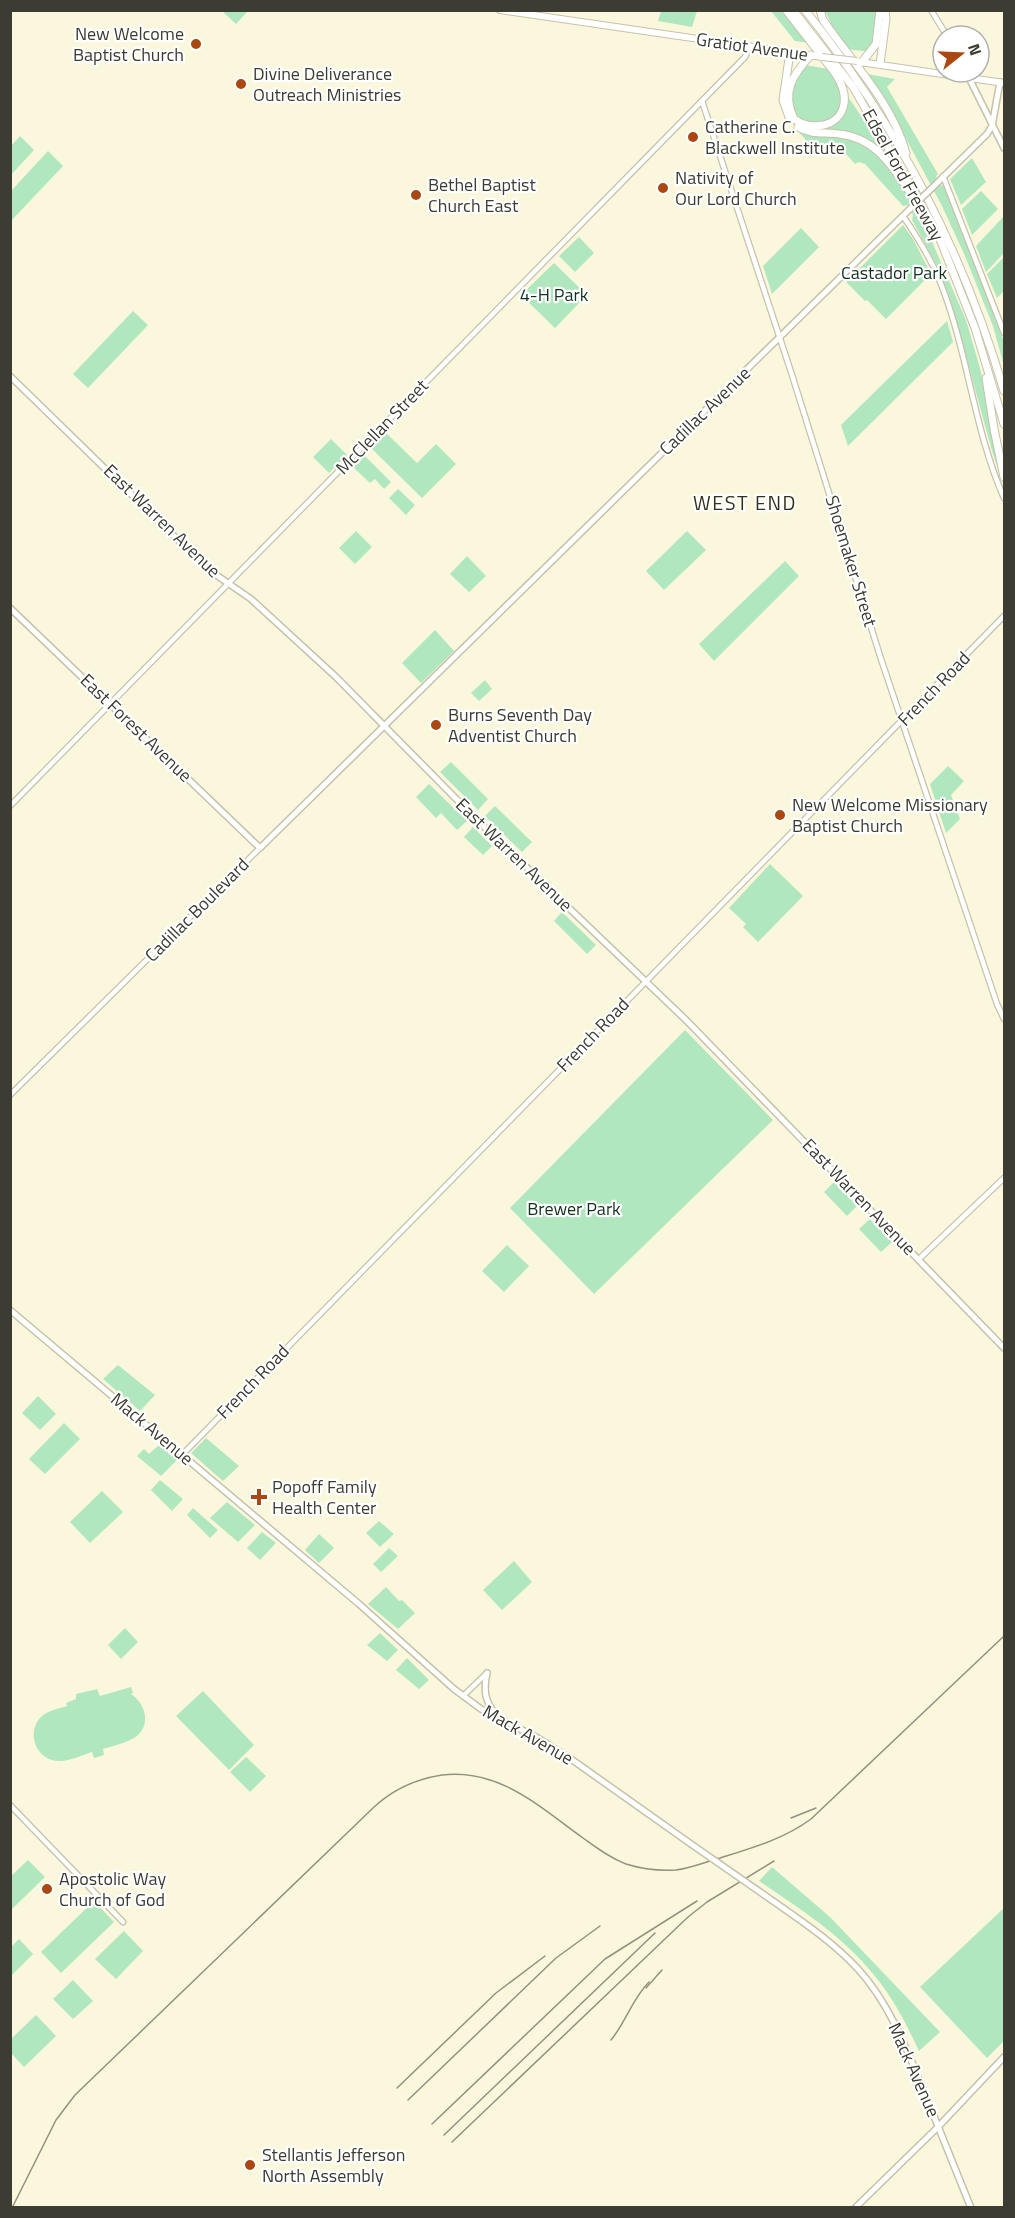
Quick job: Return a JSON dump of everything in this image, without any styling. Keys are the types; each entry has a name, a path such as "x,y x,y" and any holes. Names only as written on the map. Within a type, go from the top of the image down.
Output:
{"highway":[{"path":"786,10 835,73 844,95 841,113 822,126 812,127 794,118 789,102 794,75 813,55"},
{"name":"Edsel Ford Freeway","path":"793,10 853,87 927,211 955,274 1005,424"},
{"name":"Edsel Ford Freeway","path":"805,10 846,64 907,158 937,214 958,260 1005,391"},
{"path":"820,10 824,20 890,116 901,135 907,158"},
{"path":"859,61 876,44 880,10"},
{"path":"880,64 886,19 885,10"},
{"path":"790,52 783,100 786,112 793,122 808,132 857,137 875,147 891,163 911,194 927,211"},
{"path":"983,355 994,429 1005,477"},
{"path":"997,366 1005,382"}],"main road":[{"name":"Gratiot Avenue","path":"500,10 931,71"},
{"path":"992,126 1002,83"},
{"path":"971,84 1005,148"},
{"name":"Cadillac Avenue","path":"385,726 987,134 992,126"},
{"name":"East Warren Avenue","path":"10,376 210,570 251,599 385,726 469,812 646,981 821,1157 1005,1348"},
{"name":"East Forest Avenue","path":"10,608 261,848"},
{"name":"Cadillac Boulevard","path":"261,848 385,726"},
{"name":"Mack Avenue","path":"10,1310 373,1616 463,1696 571,1759 827,1939 859,1970 898,2029 971,2208"},
{"path":"487,1673 484,1683 485,1699 497,1717"},
{"path":"855,2208 1005,2057"}],"street":[{"path":"931,10 940,24"},
{"name":"McClellan Street","path":"10,806 745,57 750,46"},
{"name":"Shoemaker Street","path":"702,100 902,721 997,1004 1005,1019"},
{"name":"Edsel Ford Freeway","path":"943,176 1005,333"},
{"name":"Edsel Ford Freeway","path":"903,216 923,246 941,284 989,453 1005,498"},
{"name":"French Road","path":"182,1455 1005,616"},
{"name":"Cadillac Boulevard","path":"10,1095 261,848"},
{"path":"920,1259 1005,1178"},
{"path":"463,1696 487,1673"},
{"path":"10,1805 123,1922"}],"green space":[{"path":"661,10 697,11 692,27 658,21"},
{"path":"222,11 248,11 236,24"},
{"path":"771,11 783,11 809,43 795,41"},
{"path":"825,11 877,11 870,52 847,49 835,32"},
{"path":"800,64 828,69 838,83 842,93 842,104 831,119 822,123 813,123 804,121 797,115 792,96 797,68"},
{"path":"867,74 895,79 887,87 938,174 936,176 941,186 944,184 1004,342 1004,366 993,326 942,206 897,122"},
{"path":"849,98 886,153 863,138 820,130 841,120 847,110"},
{"path":"794,127 811,135 836,136 854,140 877,152 902,186 930,237 966,320 980,368 1004,487 950,298 936,264 912,220 913,215 908,205 903,206 865,164 859,162 855,164 838,145 831,142 818,153"},
{"path":"20,136 34,150 11,175 11,146"},
{"path":"48,151 63,166 11,221 11,191"},
{"path":"972,158 986,182 961,205 950,179"},
{"path":"981,191 998,209 972,235 962,209"},
{"path":"1004,216 1004,253 986,272 976,246"},
{"name":"Castador Park","path":"903,225 931,274 886,319 846,282"},
{"path":"801,228 819,247 772,294 763,266"},
{"path":"579,237 594,253 575,272 559,256"},
{"path":"1004,257 1004,291 997,298 987,274"},
{"name":"4-H Park","path":"554,263 587,295 555,328 521,295"},
{"path":"133,311 148,325 88,388 73,374"},
{"path":"947,321 953,342 848,446 841,425"},
{"path":"386,433 417,463 436,444 456,464 422,498 371,448"},
{"path":"331,439 347,455 329,473 313,457"},
{"path":"364,455 391,482 384,489 375,479 370,483 353,467"},
{"path":"398,489 415,505 406,515 389,498"},
{"path":"356,531 372,547 355,564 339,548"},
{"path":"687,531 706,550 664,590 646,571"},
{"path":"467,556 486,576 469,592 450,574"},
{"path":"785,561 799,576 714,661 699,644"},
{"path":"435,630 454,651 421,683 402,663"},
{"path":"485,680 492,689 479,701 471,693"},
{"path":"451,762 488,799 478,810 440,772"},
{"path":"948,766 964,781 951,795 960,819 946,833 930,784"},
{"path":"429,784 467,821 457,830 441,813 436,818 416,797"},
{"path":"495,806 532,842 522,852 485,816"},
{"path":"473,827 492,846 483,855 464,837"},
{"path":"770,864 803,896 758,942 743,927 746,924 729,908"},
{"path":"562,912 596,945 587,954 554,921"},
{"name":"Brewer Park","path":"685,1030 773,1120 594,1294 510,1208"},
{"path":"834,1182 857,1206 847,1216 824,1192"},
{"path":"870,1219 892,1242 881,1252 859,1229"},
{"path":"507,1245 529,1266 504,1292 482,1271"},
{"path":"118,1365 155,1395 140,1411 103,1379"},
{"path":"38,1396 56,1414 40,1430 22,1413"},
{"path":"64,1423 80,1439 45,1474 29,1459"},
{"path":"206,1438 239,1466 223,1481 191,1453"},
{"path":"159,1445 177,1460 161,1476 137,1456 144,1449 149,1454"},
{"path":"160,1480 183,1499 172,1511 151,1490"},
{"path":"102,1491 123,1512 90,1543 70,1522"},
{"path":"227,1502 255,1525 238,1542 210,1518"},
{"path":"193,1508 218,1530 210,1538 187,1515"},
{"path":"379,1521 394,1534 380,1547 366,1533"},
{"path":"262,1532 276,1543 260,1560 247,1548"},
{"path":"319,1534 334,1548 319,1563 305,1550"},
{"path":"389,1548 398,1556 381,1572 373,1564"},
{"path":"514,1561 532,1582 502,1610 483,1590"},
{"path":"386,1587 415,1613 398,1629 368,1604"},
{"path":"125,1628 138,1642 121,1659 108,1645"},
{"path":"380,1633 398,1650 387,1661 367,1645"},
{"path":"407,1658 429,1680 419,1689 396,1670"},
{"path":"131,1687 133,1693 131,1694 141,1705 145,1718 142,1731 137,1736 124,1743 103,1749 104,1755 94,1758 92,1752 60,1761 45,1757 40,1752 34,1738 34,1731 41,1717 67,1706 66,1703 76,1699 76,1694 97,1689 100,1696"},
{"path":"203,1691 254,1745 229,1770 176,1716"},
{"path":"246,1757 266,1776 250,1792 230,1772"},
{"path":"28,1860 45,1877 11,1910 11,1876"},
{"path":"772,1867 830,1917 940,2032 919,2051 890,1997 856,1955 816,1921 759,1881"},
{"path":"94,1901 114,1922 61,1973 41,1952"},
{"path":"1004,1908 1004,2041 987,2058 920,1987"},
{"path":"124,1931 143,1951 116,1979 95,1959"},
{"path":"19,1939 33,1954 11,1976 11,1947"},
{"path":"73,1980 93,2001 73,2019 53,1999"},
{"path":"36,2015 56,2036 24,2067 11,2053 11,2039"}],"railway":[{"path":"12,2208 56,2120 75,2095 373,1808 396,1791 414,1782 442,1775 463,1774 482,1778 518,1792 620,1862 657,1870 687,1868 767,1842 811,1819 1004,1636"},
{"path":"791,1818 816,1808"},
{"path":"452,2142 688,1917 707,1902 774,1861"},
{"path":"432,2124 605,1959 697,1901"},
{"path":"408,2100 556,1958 600,1926"},
{"path":"444,2135 655,1933"},
{"path":"397,2088 496,1993 545,1956"},
{"path":"646,1988 662,1970"},
{"path":"611,2040 649,1982"}],"place":[{"name":"New Welcome Baptist Church","path":"196,44"},
{"name":"Divine Deliverance Outreach Ministries","path":"241,84"},
{"name":"Catherine C. Blackwell Institute","path":"693,137"},
{"name":"Nativity of Our Lord Church","path":"663,188"},
{"name":"Bethel Baptist Church East","path":"416,195"},
{"name":"Burns Seventh Day Adventist Church","path":"436,725"},
{"name":"New Welcome Missionary Baptist Church","path":"780,815"},
{"name":"Popoff Family Health Center","path":"259,1497"},
{"name":"Apostolic Way Church of God","path":"47,1889"},
{"name":"Stellantis Jefferson North Assembly","path":"250,2165"}],"district":[{"name":"WEST END","path":"745,503"}]}
